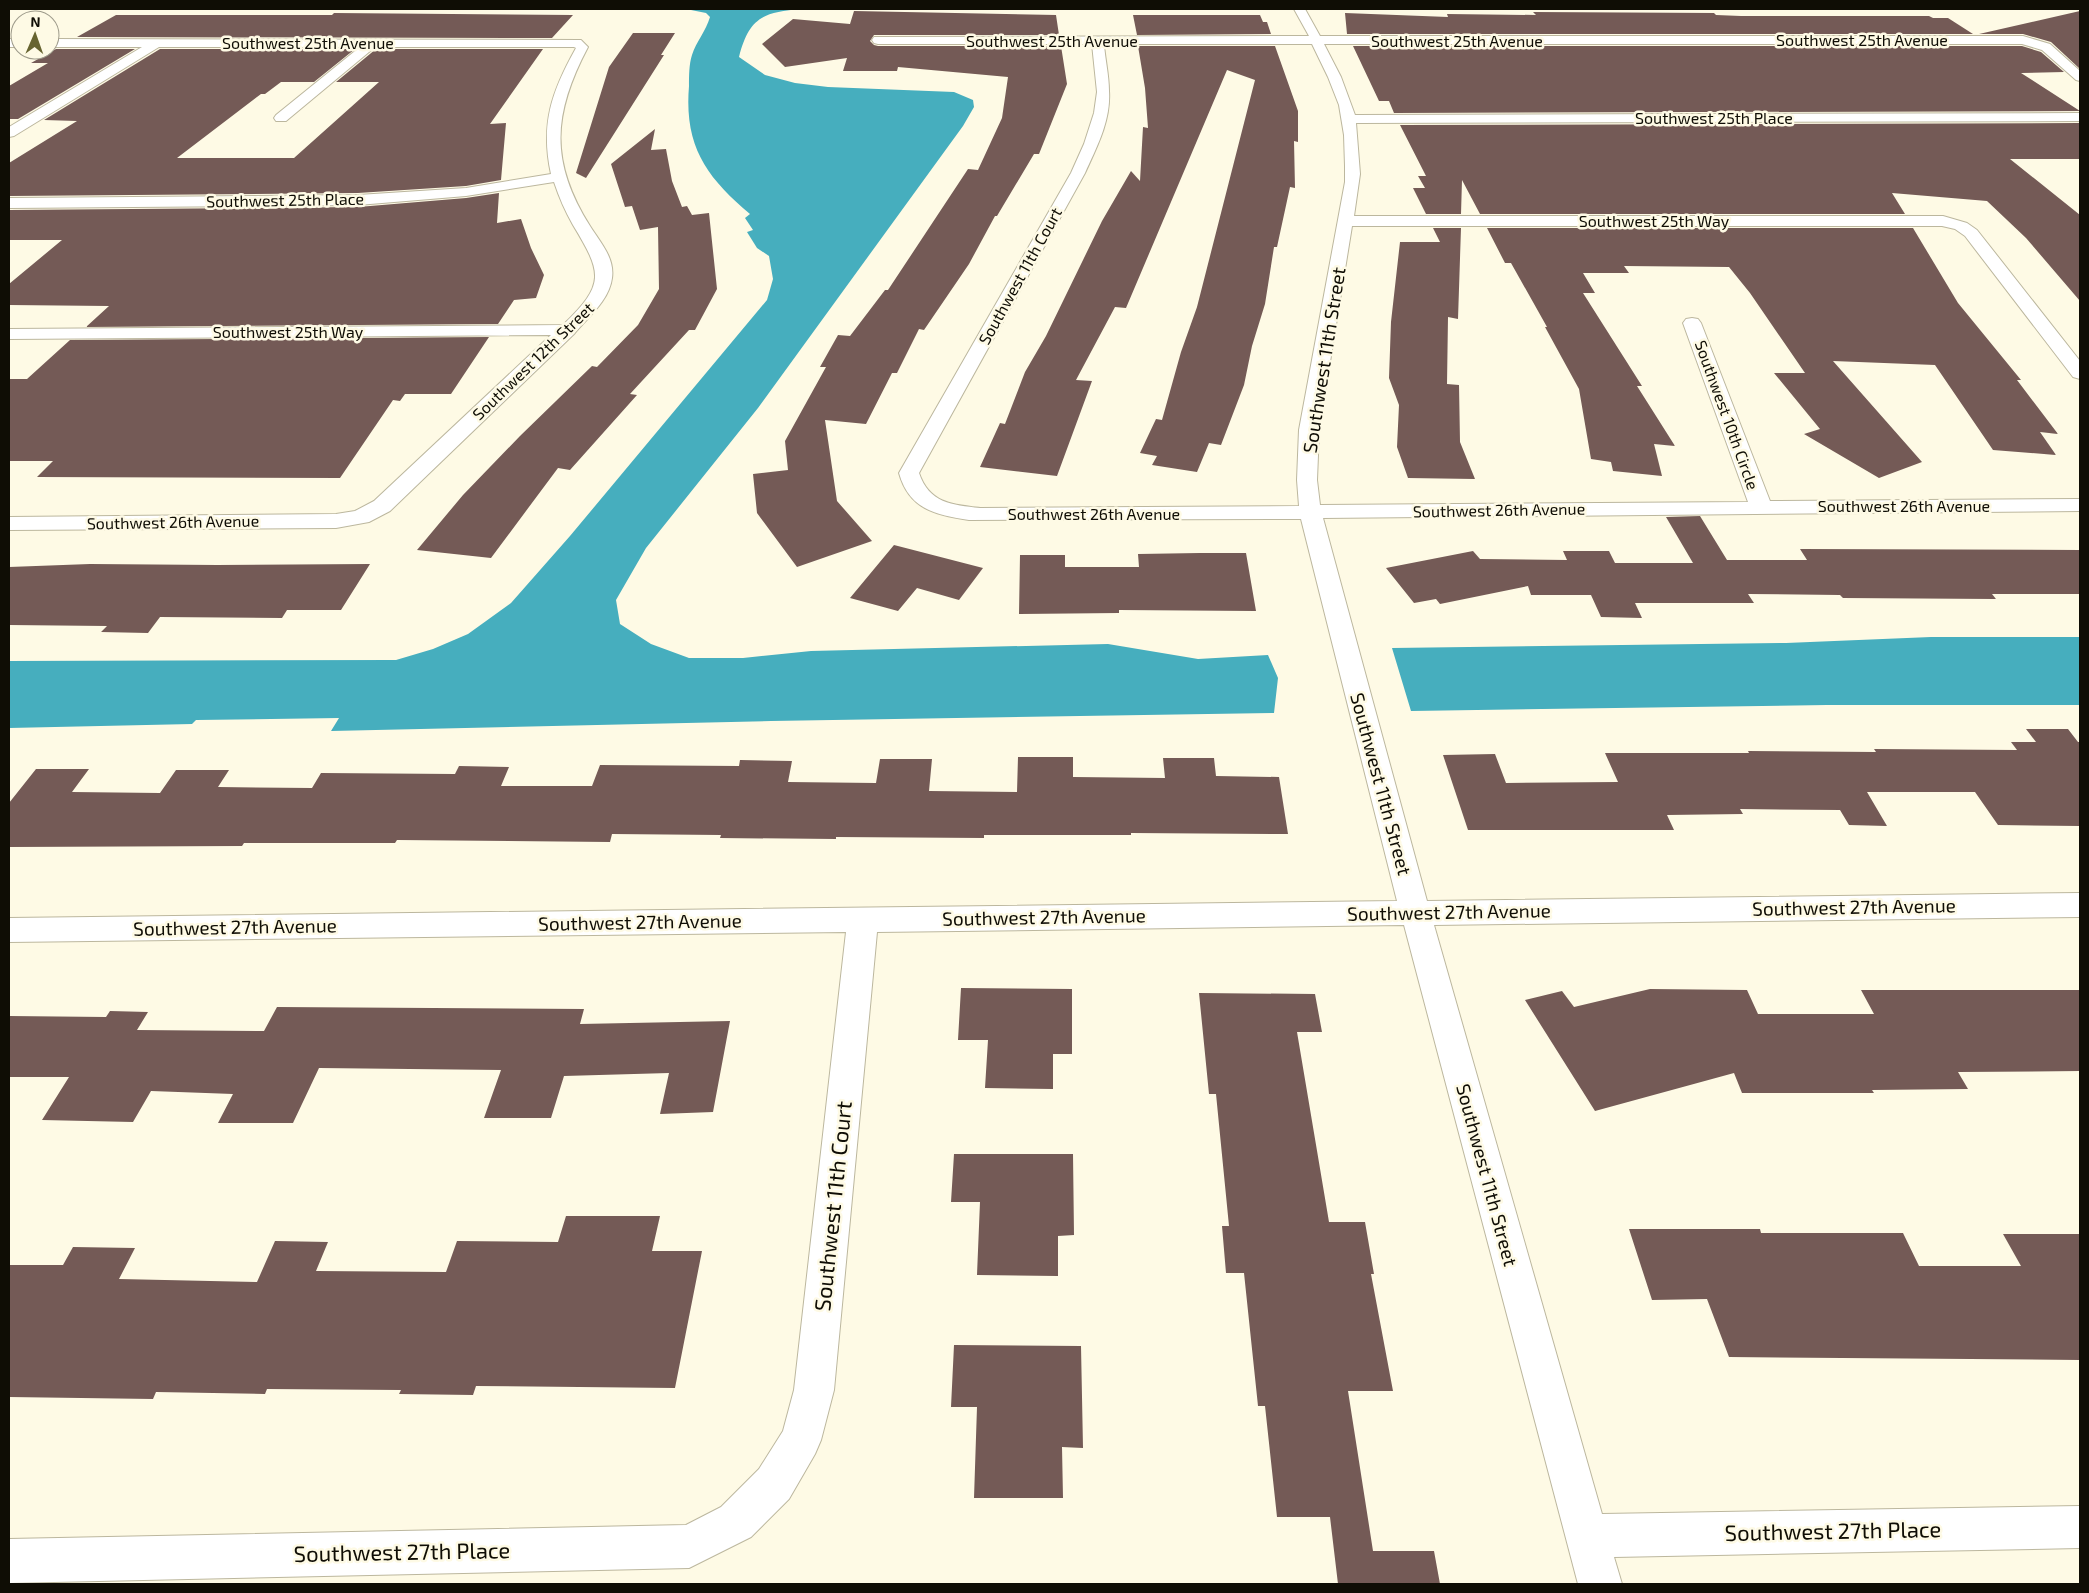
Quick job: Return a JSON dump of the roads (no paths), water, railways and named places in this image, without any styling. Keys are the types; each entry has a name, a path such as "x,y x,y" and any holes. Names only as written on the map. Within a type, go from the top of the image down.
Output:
{"street":[{"name":"Southwest 11th Street","path":"1300,9 1339,88 1349,118 1353,149 1352,182 1346,221 1309,430 1307,480 1310,512 1414,912 1600,1584"},
{"name":"Southwest 25th Avenue","path":"878,40 2023,40 2046,47 2080,77"},
{"name":"Southwest 11th Court","path":"921,497 912,486 909,473 1078,173 1092,144 1100,118 1103,93 1098,41"},
{"path":"281,118 372,42"},
{"name":"Southwest 25th Avenue","path":"60,43 565,42"},
{"name":"Southwest 12th Street","path":"336,521 361,516 382,506 568,330 597,298 604,278 602,260 568,201 559,177 553,148 553,121 558,96 566,73 582,47 565,42"},
{"path":"9,133 156,43"},
{"name":"Southwest 25th Place","path":"1349,118 2080,117"},
{"name":"Southwest 25th Place","path":"9,203 358,200 466,192 559,177"},
{"name":"Southwest 25th Way","path":"1346,221 1943,221 1960,226 1971,233 2080,373"},
{"name":"Southwest 10th Circle","path":"1692,323 1761,508"},
{"name":"Southwest 25th Way","path":"9,334 568,330"},
{"name":"Southwest 26th Avenue","path":"921,497 937,507 980,515 2080,505"},
{"name":"Southwest 26th Avenue","path":"9,524 336,521"},
{"name":"Southwest 27th Avenue","path":"9,930 2080,904"},
{"name":"Southwest 11th Court","path":"774,1484 800,1440 814,1390 863,919"},
{"name":"Southwest 27th Place","path":"9,1561 689,1546 736,1522 774,1484"},
{"name":"Southwest 27th Place","path":"1586,1536 2080,1527"}],"water":[{"path":"686,9 801,9 767,15 753,25 743,44 739,57 765,75 795,83 828,87 954,92 973,100 974,107 963,126 758,408 646,548 616,600 620,624 651,644 689,658 743,658 811,651 1108,644 1198,659 1268,655 1278,678 1274,713 771,721 331,731 339,718 196,720 192,724 9,728 9,661 396,660 433,649 468,634 511,603 570,536 767,300 773,279 769,256 757,248 747,232 753,230 745,218 750,214 721,187 701,159 690,126 688,107 691,59 710,17 706,13"},
{"path":"1931,637 2080,637 2080,705 1827,705 1411,711 1392,648 1786,643"}]}
